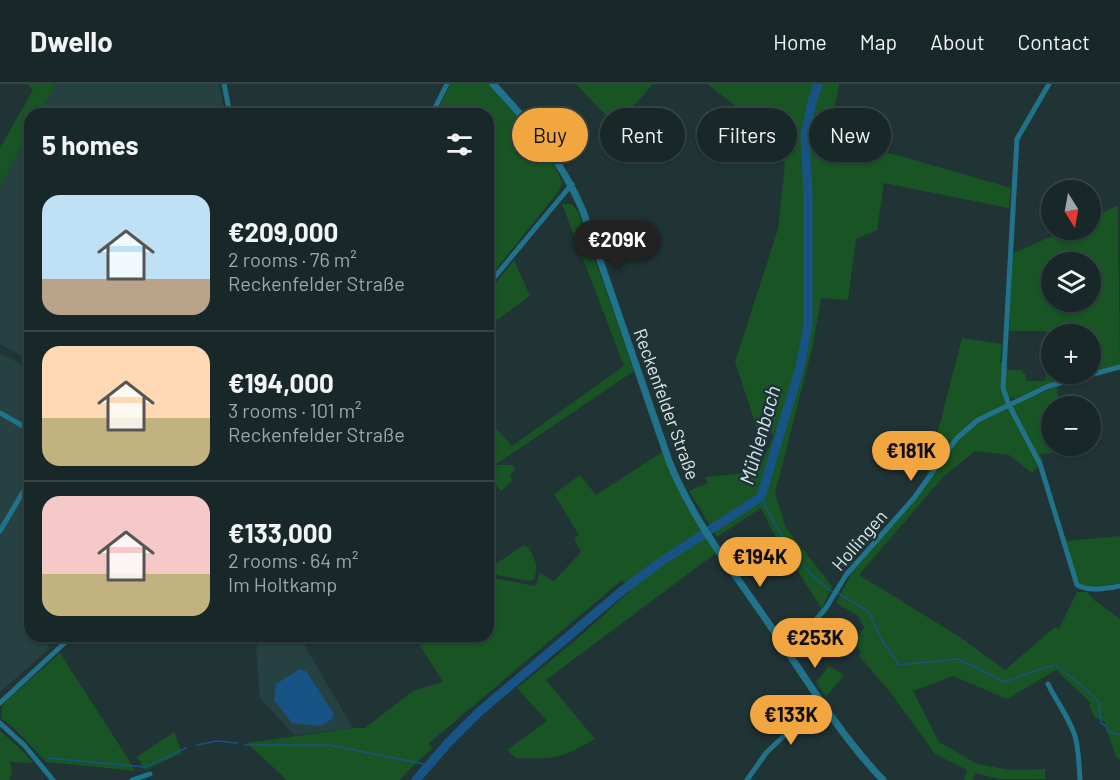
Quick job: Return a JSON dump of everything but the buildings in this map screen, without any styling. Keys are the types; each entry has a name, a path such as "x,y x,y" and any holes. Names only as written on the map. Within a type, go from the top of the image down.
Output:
{"street":[{"path":"224,84 229,108"},
{"path":"435,108 447,84"},
{"name":"Reckenfelder Straße","path":"493,84 547,146 572,184 682,492 702,525 848,739 883,780"},
{"path":"992,412 1001,401 1003,388 1017,139 1048,84"},
{"path":"494,278 572,184"},
{"name":"Hollingen","path":"788,652 826,608 846,575 901,515 967,427 992,412 1049,386 1120,368"},
{"path":"1003,388 1009,405 1040,464 1077,585 1093,589 1120,586"},
{"path":"0,413 24,427"},
{"path":"0,531 24,490"},
{"path":"0,703 66,642"},
{"path":"1048,684 1076,738 1080,780"},
{"path":"747,780 766,753 821,700"},
{"path":"0,723 24,745 52,780"},
{"path":"132,780 150,774"}],"shaded area":[{"path":"56,84 219,84 224,108 42,108"},
{"path":"24,142 24,358 0,344 0,187"},
{"path":"0,353 24,366 24,642 44,642 50,648 0,692"},
{"path":"262,642 303,642 353,728 294,735 260,698 256,647"}],"green space":[{"path":"27,84 56,84 42,108 24,108 24,142 0,187 0,148 33,90"},
{"path":"450,84 489,84 512,110 512,162 552,162 562,182 559,191 494,272 494,108 439,108"},
{"path":"576,84 653,84 632,108 600,109"},
{"path":"707,84 839,84 835,108 809,108 809,162 891,162 891,154 1011,188 1009,208 884,183 877,230 856,239 848,300 821,298 813,345 775,493 786,528 832,586 822,609 775,536 761,508 717,537 689,491 708,483 705,477 758,472 774,434 758,432 735,362 778,229 785,164 783,162 797,162 797,108 736,108"},
{"path":"562,204 571,204 578,211 634,371 495,465 512,465 516,470 510,474 512,481 501,491 494,483 494,426 512,446 624,366"},
{"path":"1118,205 1120,365 1101,370 1101,324 1041,324 1041,331 1009,331 1013,253 1043,240 1101,240 1101,213"},
{"path":"514,260 530,296 497,320 494,318 494,285"},
{"path":"962,338 1002,344 1000,362 1007,362 1007,370 1022,370 1026,373 1026,381 1051,384 1015,399 1008,398 1009,407 1057,386 1058,396 1041,396 1040,454 1043,461 1032,473 1009,455 975,451 943,477 859,575 960,637 1005,670 1055,627 1059,629 1077,592 1087,592 1120,619 1120,759 1116,757 1105,723 1095,718 1089,705 1092,704 1056,670 1007,699 953,676 913,691 939,742 977,764 1010,770 1045,769 1045,779 999,779 975,773 973,780 964,780 967,770 935,754 890,692 859,656 861,652 854,644 864,627 858,616 836,603 852,572 900,517 924,485"},
{"path":"662,452 685,504 716,553 546,680 595,739 573,751 549,758 516,758 507,750 547,721 517,688 577,639 631,590 622,580 428,744 433,747 400,780 287,780 247,743 365,728 413,691 443,682 418,642 494,642 494,578 535,586 540,573 554,581 581,552 574,538 579,535 554,494 580,475 596,495"},
{"path":"1120,536 1120,583 1094,586 1079,583 1065,541"},
{"path":"524,545 528,547 536,562 534,579 530,581 494,575 494,565"},
{"path":"60,653 135,771 46,762 13,727 1,718 2,706 7,700"},
{"path":"829,666 844,675 826,697 816,682"},
{"path":"0,731 33,763 10,762 12,772 9,780 0,780"},
{"path":"174,732 182,753 145,770 137,757"}],"water":[{"path":"300,669 306,671 334,714 332,719 320,726 292,723 274,700 276,684"}],"waterway":[{"name":"Mühlenbach","path":"416,780 479,712 623,590 659,563 761,497 800,367 808,325 808,195 805,136 818,84"},
{"path":"761,497 774,523 800,562 833,592"},
{"path":"838,593 869,612 881,639 899,665 958,659 1005,682 1056,665 1099,702 1101,723 1106,726 1108,732 1120,735"},
{"path":"197,745 216,741 237,743"},
{"path":"245,745 329,745 429,765"},
{"path":"48,758 145,767 186,748"}]}
